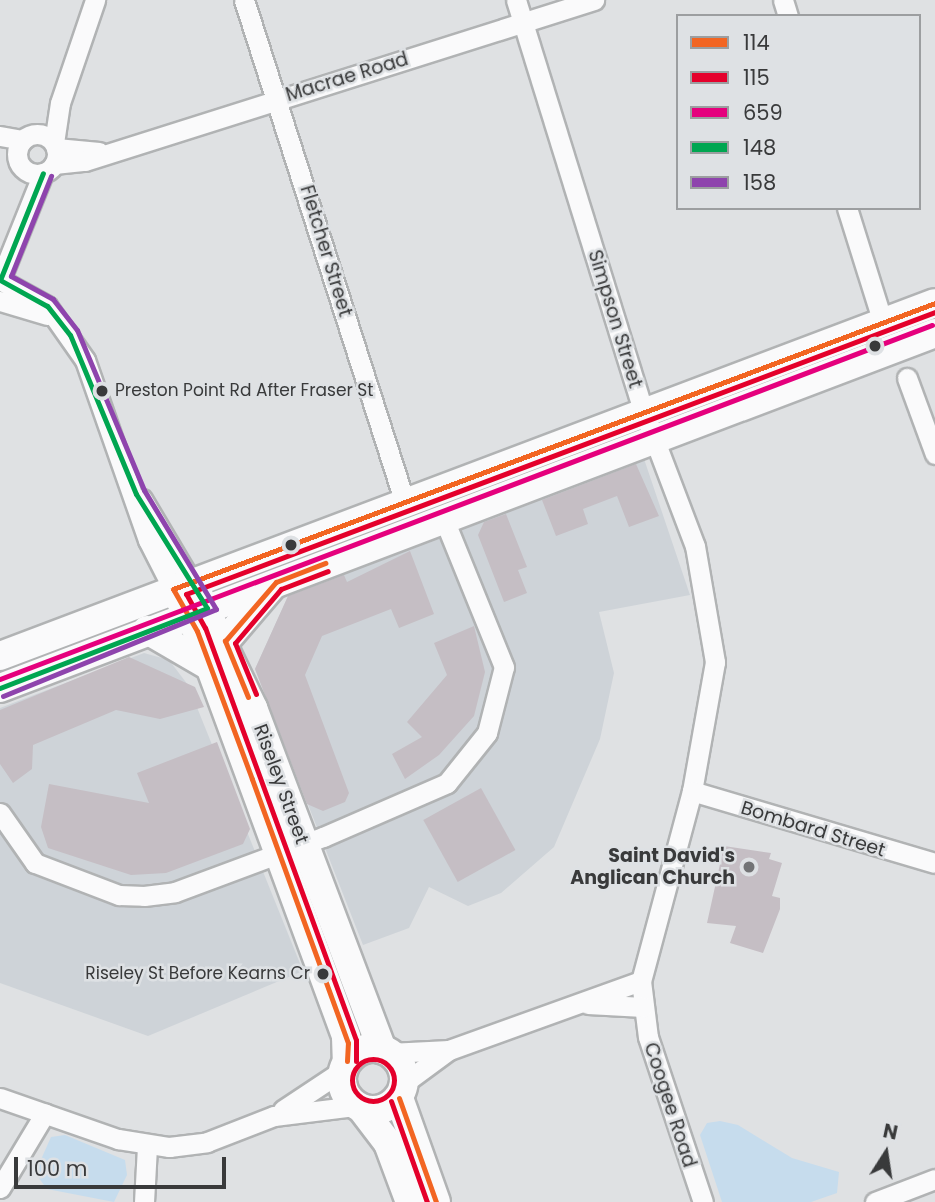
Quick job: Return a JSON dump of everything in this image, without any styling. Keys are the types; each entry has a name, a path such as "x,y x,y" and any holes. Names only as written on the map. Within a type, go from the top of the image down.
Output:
{"highway":[{"path":"0,656 182,585 935,303"},
{"path":"0,688 935,333"},
{"path":"225,642 276,582"},
{"name":"Riseley Street","path":"182,585 198,611 225,642 291,848 348,1043 343,1090 388,1143 410,1202"},
{"name":"Riseley Street","path":"198,611 209,666 386,1051 399,1062 402,1090 436,1202"},
{"path":"147,630 209,666"},
{"path":"345,1066 369,1048 386,1051"},
{"path":"359,1107 390,1106 402,1090"}],"street":[{"path":"0,280 27,203 38,154 60,103 95,0"},
{"name":"Fletcher Street","path":"244,0 278,98 405,503"},
{"name":"Simpson Street","path":"516,0 645,413 695,546 715,662 692,791 641,981 643,1007"},
{"name":"Macrae Road","path":"0,136 38,154 99,152 523,24 594,0"},
{"path":"0,145 38,154"},
{"path":"848,210 883,323"},
{"name":"Riseley Street","path":"0,280 52,315 85,360 136,494 182,585"},
{"path":"0,301 52,315"},
{"path":"907,377 935,454"},
{"path":"0,813 34,863 119,895 175,892 291,848 447,783 487,733 504,667 444,519"},
{"name":"Bombard Street","path":"692,791 935,863"},
{"path":"386,1051 449,1050 641,981"},
{"path":"584,1003 643,1007"},
{"name":"Coogee Road","path":"643,1007 669,1110 702,1202"},
{"path":"402,1090 449,1050"},
{"path":"274,1116 345,1066"},
{"path":"0,1098 147,1146 197,1144 274,1116 359,1107"},
{"path":"0,1188 45,1114"},
{"path":"144,1202 147,1146"},
{"path":"875,1202 935,1179"}],"shaded area":[{"path":"642,453 690,595 599,612 614,673 600,739 554,847 501,893 468,906 429,887 409,928 363,945 255,669 290,592"},
{"path":"144,653 169,660 188,685 303,971 148,1036 0,983 0,708"},
{"path":"720,1121 738,1125 792,1158 839,1172 837,1193 811,1202 722,1202 700,1135 707,1123"},
{"path":"65,1135 125,1160 127,1175 114,1202 47,1189 35,1173 51,1137"}],"building":[{"path":"636,464 659,516 629,527 617,496 583,509 588,524 556,536 542,500"},
{"path":"506,514 527,567 518,570 527,593 504,602 478,535 484,522"},
{"path":"410,551 434,614 399,628 391,609 322,636 305,675 349,793 345,802 323,811 307,804 255,669 288,596 344,575 347,582"},
{"path":"474,626 485,672 474,716 439,755 405,779 392,754 422,737 407,722 447,675 434,643"},
{"path":"129,657 195,687 204,707 160,719 116,710 33,745 32,769 13,783 0,764 0,710"},
{"path":"217,742 250,829 243,844 166,873 131,875 48,848 41,827 49,784 149,803 137,773"},
{"path":"481,788 515,850 458,882 423,820"},
{"path":"724,846 771,853 769,859 782,863 772,896 780,898 780,909 763,953 730,943 736,926 707,923"}],"transit line":[{"name":"148","path":"0,688 207,608 136,494 70,335 47,306 0,280 43,173"},
{"name":"158","path":"3,696 216,609 144,490 77,330 53,299 11,276 51,176"},
{"name":"114","path":"347,1061 348,1043 252,779 197,631 173,589 935,303"},
{"name":"115","path":"356,1061 356,1040 205,628 186,594 935,312"},
{"name":"659","path":"0,679 932,325"},
{"name":"114","path":"248,697 225,641 276,582 325,563"},
{"name":"115","path":"256,694 235,643 281,589 328,571"},
{"name":"115","path":"373,1059 388,1065 394,1080 388,1095 373,1101 358,1095 352,1080 358,1065 373,1059"},
{"name":"114","path":"399,1098 436,1202"},
{"name":"115","path":"391,1101 427,1202"}],"place":[{"name":"Preston Point Rd After Fraser St","path":"102,391"},
{"name":"Saint David's Anglican Church","path":"749,867"},
{"name":"Riseley St Before Kearns Cr","path":"323,974"}]}
